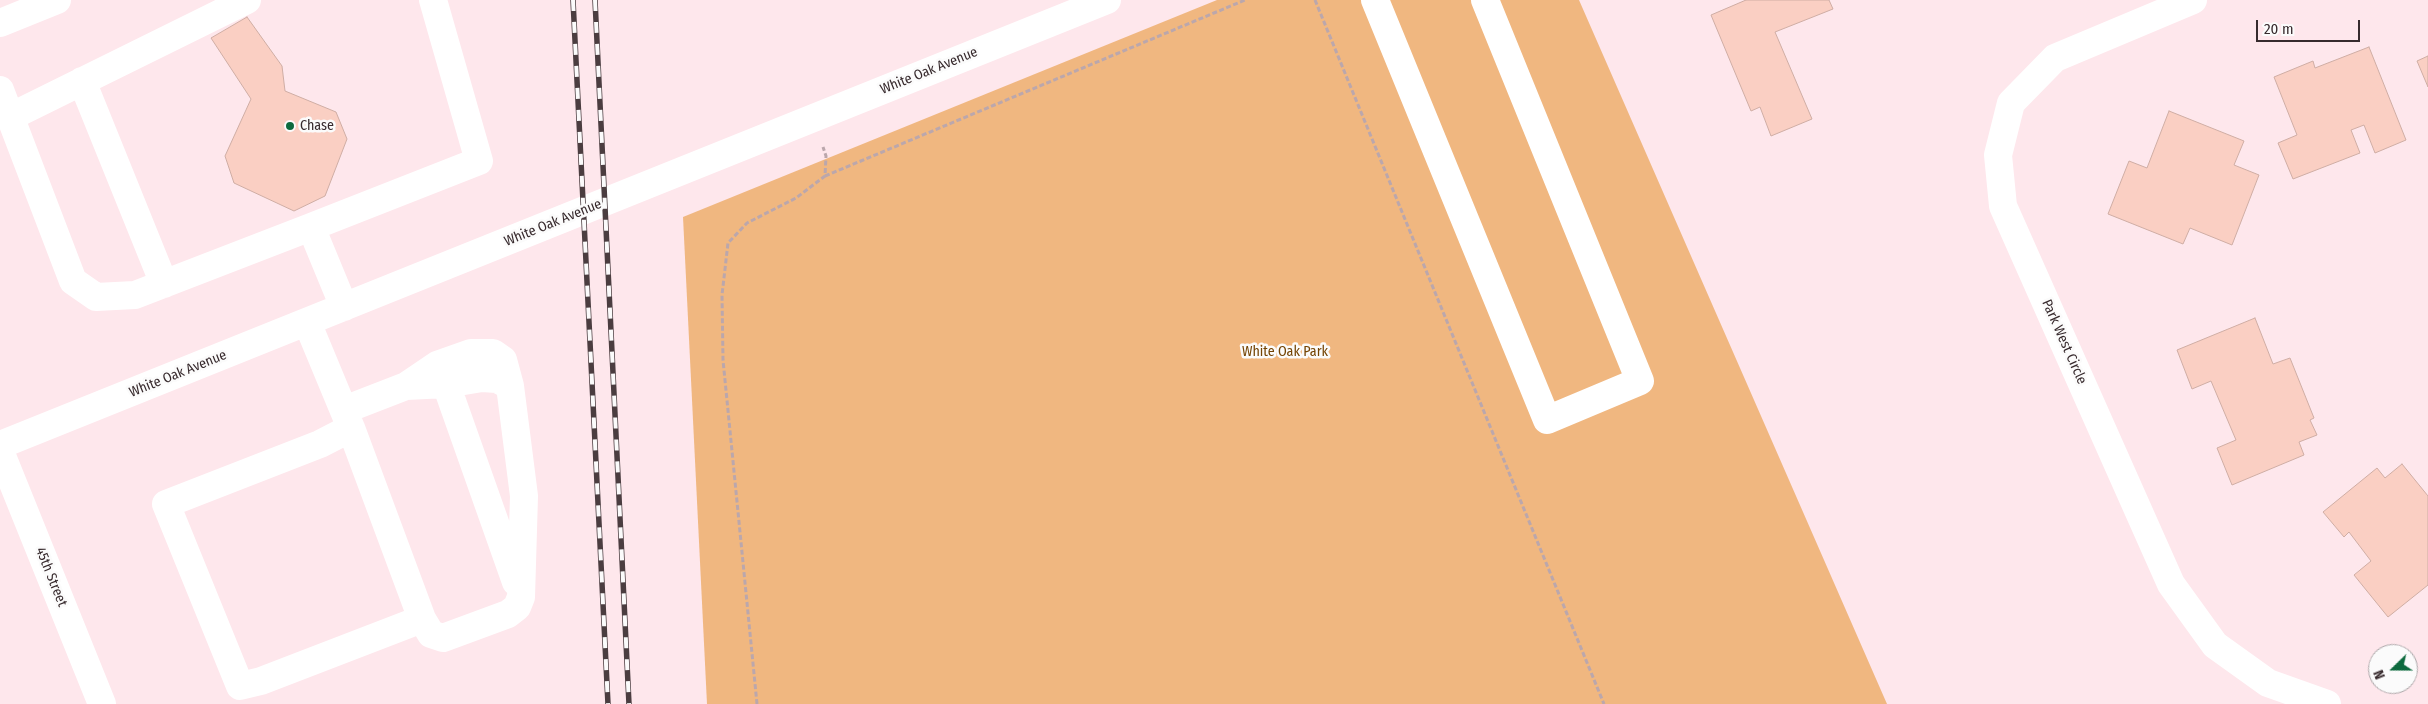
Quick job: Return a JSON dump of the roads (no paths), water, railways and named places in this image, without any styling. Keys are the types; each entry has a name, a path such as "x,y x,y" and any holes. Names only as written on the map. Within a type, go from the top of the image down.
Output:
{"street":[{"path":"0,23 57,0"},
{"path":"10,117 246,0"},
{"path":"0,90 73,281 96,297 135,295 479,161 432,0"},
{"name":"White Oak Avenue","path":"0,445 1107,0"},
{"path":"1375,0 1546,420 1640,381 1485,0"},
{"name":"Park West Circle","path":"2193,0 2055,58 2011,103 1998,156 2003,206 2171,584 2215,645 2268,683 2327,704"},
{"path":"82,81 164,284"},
{"path":"311,227 344,307"},
{"path":"307,322 347,419 422,619 431,634 443,638 508,614 517,607 522,597 524,496 510,386 503,360 493,352 471,353 437,365 406,386 347,419 320,444 166,504 240,686 261,681 422,619"},
{"path":"406,386 446,384 482,378 497,379 510,386"},
{"path":"446,384 522,597"},
{"name":"45th Street","path":"0,451 102,704"}],"railway":[{"path":"573,0 608,704"},
{"path":"595,0 629,704"}],"place":[{"name":"Chase","path":"290,126"}],"park label":[{"name":"White Oak Park","path":"1285,352"}]}
